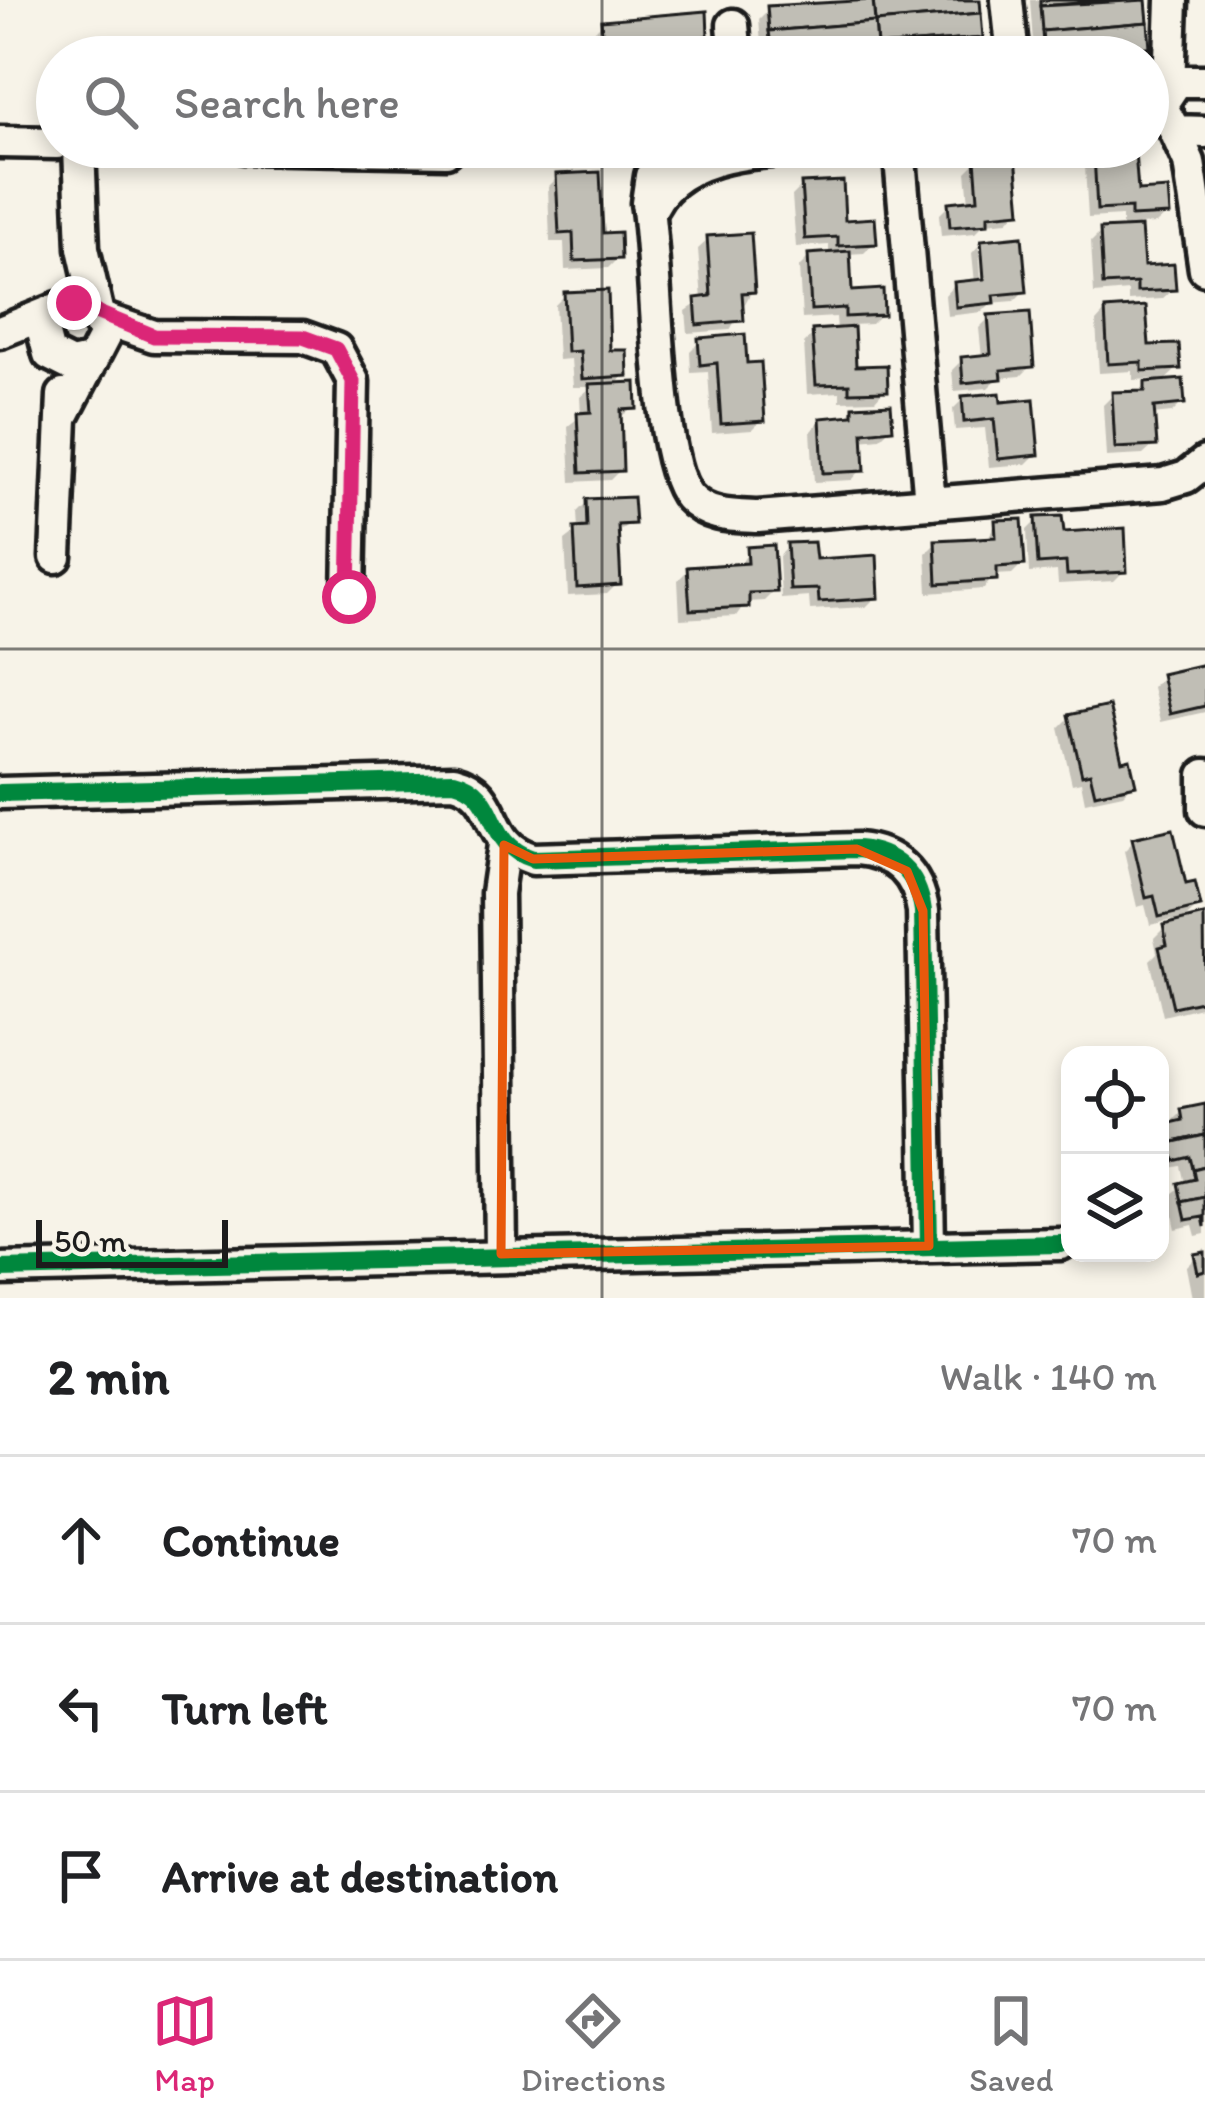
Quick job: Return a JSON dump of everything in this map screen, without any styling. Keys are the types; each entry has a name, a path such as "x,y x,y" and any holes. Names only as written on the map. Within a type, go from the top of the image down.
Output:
{"street":[{"path":"1007,0 1011,36"},
{"path":"1169,85 1172,0"},
{"path":"1169,111 1186,78 1205,81 1191,0"},
{"path":"733,25 734,36"},
{"path":"1169,115 1189,162 1205,269"},
{"path":"0,142 36,143"},
{"path":"1198,206 1205,150"},
{"path":"65,412 105,335 83,248 80,168"},
{"path":"658,168 651,176 650,217 670,442 691,500 711,512 758,517 1163,484 1186,477 1205,462"},
{"path":"650,217 667,184 686,168"},
{"path":"901,168 930,503"},
{"path":"56,556 65,412 43,331 83,248"},
{"path":"0,334 56,309 83,304 99,316 154,336 316,338 344,359 353,381 349,597"},
{"path":"0,334 71,365 154,336"},
{"path":"1205,775 1205,810"},
{"path":"0,794 454,781 481,795 504,845 518,854 550,860 856,849 883,853 908,871 923,911 929,1246"},
{"path":"501,1254 497,893 504,845"},
{"path":"0,1269 1060,1244"}],"highlighted area":[{"path":"504,845 533,859 857,849 907,871 923,911 929,1246 501,1254"}],"building":[{"path":"873,0 980,0 981,13 875,22"},
{"path":"873,0 875,22 769,31 767,6"},
{"path":"1040,0 1118,0 1040,6"},
{"path":"1146,0 1148,22 1042,31 1040,6"},
{"path":"707,11 708,36 602,36 601,20"},
{"path":"981,13 983,36 876,36 875,22"},
{"path":"875,22 876,36 770,36 769,31"},
{"path":"1148,22 1149,36 1042,36 1042,31"},
{"path":"976,168 1017,168 1021,212 988,215 988,224 950,227 948,202 978,199"},
{"path":"1095,168 1136,168 1138,191 1168,189 1170,215 1131,217 1131,208 1097,210"},
{"path":"600,172 603,233 620,232 621,259 574,261 573,233 559,234 556,174"},
{"path":"843,181 845,220 875,218 877,244 838,246 838,237 805,239 801,183"},
{"path":"1141,227 1144,266 1174,264 1176,290 1137,292 1137,283 1103,285 1100,229"},
{"path":"751,233 755,292 742,293 744,321 697,325 695,298 711,296 707,236"},
{"path":"1022,236 1027,292 994,295 995,303 956,307 954,282 984,279 981,240"},
{"path":"850,251 852,291 883,289 884,315 845,317 845,308 811,310 808,254"},
{"path":"608,290 610,350 627,350 628,376 582,379 580,351 567,352 564,292"},
{"path":"1146,306 1149,345 1179,344 1181,369 1142,371 1142,362 1108,364 1105,309"},
{"path":"1030,312 1034,367 1001,370 1002,379 963,383 961,357 991,354 988,315"},
{"path":"854,327 856,366 887,365 888,391 849,392 849,384 816,385 812,330"},
{"path":"745,334 747,363 761,362 765,421 721,424 717,363 700,365 698,338"},
{"path":"1183,379 1185,404 1154,407 1157,446 1115,448 1112,392 1145,391 1145,382"},
{"path":"636,382 637,409 621,410 623,471 580,473 577,413 591,412 589,384"},
{"path":"1000,393 1001,402 1034,399 1039,455 998,459 994,419 964,422 962,396"},
{"path":"891,404 893,429 863,432 865,471 823,473 820,418 853,415 853,406"},
{"path":"633,497 635,524 618,525 621,585 577,588 574,528 587,527 586,499"},
{"path":"1062,516 1064,532 1125,528 1127,572 1067,575 1066,562 1038,564 1035,517"},
{"path":"1022,519 1025,565 997,567 997,580 937,584 935,540 996,537 995,520"},
{"path":"814,542 816,559 877,555 879,598 819,602 818,589 790,590 787,543"},
{"path":"774,545 777,592 749,593 749,607 690,610 687,567 748,563 747,547"},
{"path":"1205,664 1205,706 1170,714 1161,674"},
{"path":"1109,706 1122,761 1130,759 1136,785 1095,794 1090,773 1082,775 1068,715"},
{"path":"1173,829 1186,884 1195,882 1201,907 1159,917 1154,896 1146,898 1132,838"},
{"path":"1204,915 1205,1000 1173,1007 1159,947 1167,945 1163,925"},
{"path":"1205,1104 1205,1135 1170,1143 1169,1123 1183,1120 1181,1109"},
{"path":"1205,1135 1205,1166 1193,1169 1190,1157 1174,1161 1170,1143"},
{"path":"1205,1166 1205,1197 1182,1202 1178,1183 1195,1179 1193,1169"},
{"path":"1205,1197 1205,1227 1203,1217 1186,1220 1182,1202"},
{"path":"1205,1252 1205,1271 1198,1273 1194,1254"}],"cycle path":[{"path":"0,793 454,781 479,796 506,842 533,859 857,849 893,860 910,875 923,911 929,1246"},
{"path":"0,1269 1061,1244"}],"route":[{"path":"74,303 126,329 154,336 303,337 336,349 353,381 349,597"}]}
